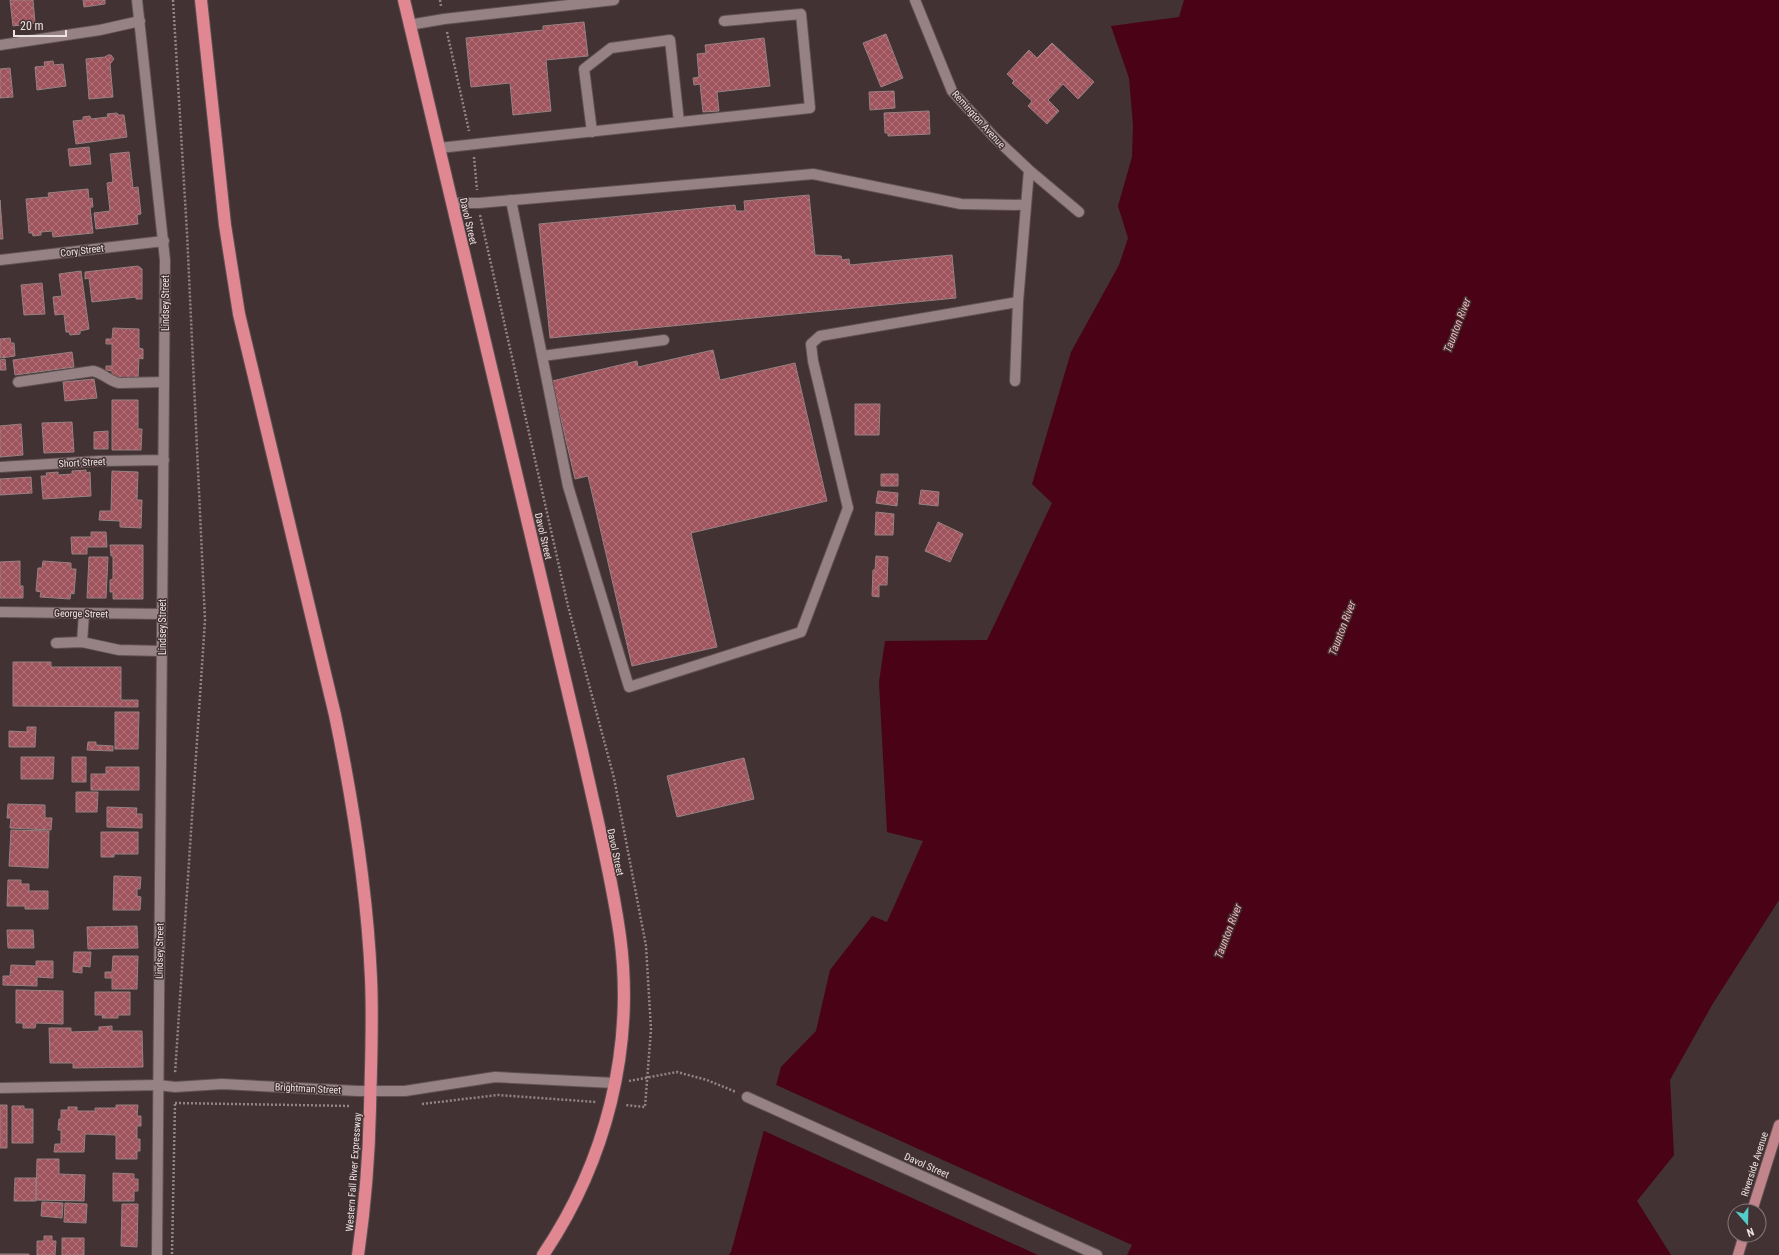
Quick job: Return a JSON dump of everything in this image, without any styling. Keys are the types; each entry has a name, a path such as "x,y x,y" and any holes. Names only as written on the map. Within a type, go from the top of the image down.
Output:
{"highway":[{"path":"201,0 221,186 239,314 335,715 354,812 363,881 369,945 372,1024 371,1091"},
{"name":"Davol Street","path":"404,0 578,731 611,884 620,937 624,984 622,1029 615,1083"},
{"path":"543,1255 564,1222 591,1166 602,1135 615,1083"},
{"name":"Western Fall River Expressway","path":"358,1255 368,1172 371,1091"}],"main road":[{"name":"Riverside Avenue","path":"1755,1203 1779,1125"},
{"path":"1738,1255 1742,1243"}],"street":[{"name":"Lindsey Street","path":"137,0 165,260 157,1255"},
{"path":"409,25 444,19 614,0"},
{"name":"Remington Avenue","path":"915,0 952,91 994,137 1029,170 1079,212"},
{"path":"439,148 472,146 810,108 801,14 724,21"},
{"path":"0,45 100,30 140,21"},
{"path":"592,132 584,69 611,48 670,40 679,122"},
{"path":"1015,381 1018,302 1029,170"},
{"path":"452,203 511,200 814,174 961,204 1026,205"},
{"path":"511,200 568,486 629,688 801,632 848,508 813,361 811,344 820,336 1018,302"},
{"name":"Cory Street","path":"0,260 164,241"},
{"path":"542,356 664,340"},
{"path":"18,382 93,371 100,373 112,382 164,382"},
{"name":"Short Street","path":"0,467 99,461 164,460"},
{"name":"George Street","path":"0,612 162,614"},
{"path":"82,642 84,614"},
{"path":"56,643 82,642 119,650 162,651"},
{"name":"Brightman Street","path":"0,1088 158,1085 175,1087 222,1084 371,1091 406,1091 495,1077 615,1083"},
{"name":"Davol Street","path":"748,1097 1097,1255"}],"path":[{"path":"173,0 187,233 206,620 174,1068"},
{"path":"440,0 472,146 482,225 568,606 616,786 646,946 651,1029 644,1107"},
{"path":"615,1083 647,1079 677,1072 707,1080 748,1097"},
{"path":"418,1104 498,1095 598,1102"},
{"path":"172,1255 175,1103 358,1106"}],"water":[{"name":"Taunton River","path":"1184,0 1779,0 1779,900 1712,1005 1670,1080 1674,1155 1637,1201 1671,1255 729,1255 781,1067 816,1031 830,970 872,916 887,922 923,841 887,832 879,682 885,641 987,640 1052,503 1032,484 1071,352 1119,265 1128,238 1118,206 1132,157 1133,125 1129,78 1111,26 1179,17"}],"pier":[{"path":"774,1084 1132,1245 1127,1255 1038,1255 762,1130"}],"building":[{"path":"10,0 33,0 35,23 13,26"},
{"path":"83,0 105,0 105,4 84,7"},
{"path":"584,22 588,56 546,60 551,111 513,115 510,83 471,87 466,38 543,30 543,26"},
{"path":"886,34 903,78 881,87 863,43"},
{"path":"764,38 770,86 717,92 719,111 703,112 700,84 694,85 693,78 699,77 697,54 706,53 705,45"},
{"path":"1052,43 1094,82 1078,99 1063,84 1048,100 1059,111 1047,124 1028,106 1032,101 1012,83 1014,81 1007,74 1029,50 1037,58"},
{"path":"111,55 114,59 110,64 113,97 89,99 86,59 105,57"},
{"path":"53,61 54,65 63,64 66,86 37,90 35,67 45,66 44,62"},
{"path":"10,68 13,97 0,98 0,69"},
{"path":"894,91 895,108 870,110 869,92"},
{"path":"929,111 930,134 888,136 888,133 885,133 884,113"},
{"path":"117,113 118,115 124,115 127,137 76,144 73,121 83,120 83,117 90,116 91,119 108,117 107,114"},
{"path":"89,147 91,164 70,166 68,149"},
{"path":"129,152 133,188 138,187 141,214 137,215 138,224 96,229 94,213 110,211 107,183 113,182 110,154"},
{"path":"88,189 89,199 92,198 93,207 90,207 93,233 53,237 52,231 41,232 41,235 33,236 32,233 29,233 26,199 49,197 48,193"},
{"path":"809,195 815,255 841,256 842,260 849,259 850,265 952,255 956,298 550,338 539,224 735,205 736,211 745,211 744,201"},
{"path":"0,200 3,239 0,239"},
{"path":"138,266 142,269 142,299 136,299 136,297 92,302 89,278 85,279 85,272"},
{"path":"81,271 89,329 80,331 80,334 70,335 69,332 66,332 64,314 55,315 53,297 62,296 59,274"},
{"path":"42,283 45,314 24,315 21,285"},
{"path":"113,328 139,329 139,348 143,349 143,359 139,358 138,378 112,377 112,371 106,370 106,366 112,366 112,344 106,344 106,339 112,339"},
{"path":"10,338 11,343 14,343 15,356 0,358 0,339"},
{"path":"713,350 720,380 795,363 827,501 691,533 717,647 632,666 588,476 575,479 552,381 637,361 638,367"},
{"path":"72,352 74,367 15,375 13,360"},
{"path":"5,359 6,370 0,370 0,360"},
{"path":"94,379 97,398 65,401 63,382"},
{"path":"112,400 138,400 138,429 142,429 141,450 112,450"},
{"path":"855,404 880,404 879,435 855,435"},
{"path":"72,422 74,452 44,453 42,423"},
{"path":"21,424 23,455 0,457 0,426"},
{"path":"108,431 108,449 94,449 94,432"},
{"path":"86,470 86,473 90,472 91,496 43,499 41,476 47,476 46,473 58,472 58,475 72,474 72,471"},
{"path":"112,471 138,472 137,500 142,500 141,528 120,527 120,521 99,520 100,511 111,511"},
{"path":"881,474 898,474 898,486 881,486"},
{"path":"31,477 32,493 0,495 0,479"},
{"path":"921,490 939,492 938,506 919,504"},
{"path":"878,491 898,493 897,506 876,503"},
{"path":"876,512 894,514 893,535 875,535"},
{"path":"938,522 963,534 950,562 925,551"},
{"path":"91,532 106,532 107,547 87,547 87,554 72,554 71,537 91,537"},
{"path":"110,545 143,545 143,599 113,599 113,592 110,592 110,580 113,579 113,556 111,556"},
{"path":"876,556 888,557 887,585 879,585 879,597 872,596 873,570 875,570"},
{"path":"89,557 108,557 106,598 87,598"},
{"path":"20,561 20,586 23,586 23,598 0,598 0,562"},
{"path":"43,561 71,563 71,569 76,569 74,594 71,593 70,599 40,597 41,592 36,591 38,568 42,568"},
{"path":"13,662 51,662 51,667 121,667 121,700 138,700 138,707 13,706"},
{"path":"115,712 139,712 138,749 115,749"},
{"path":"27,727 36,727 35,747 9,747 9,731 27,732"},
{"path":"88,742 96,742 96,745 113,746 113,751 87,750"},
{"path":"21,757 54,757 53,779 21,779"},
{"path":"72,757 86,757 86,782 72,782"},
{"path":"744,758 754,799 677,817 667,776"},
{"path":"106,767 139,767 139,790 91,790 91,774 106,774"},
{"path":"76,792 98,792 97,812 76,812"},
{"path":"8,804 45,805 45,818 52,818 51,830 10,828 11,818 7,818"},
{"path":"107,807 137,808 136,814 142,814 142,828 107,827"},
{"path":"11,830 49,831 48,868 9,866"},
{"path":"101,832 138,832 138,854 114,854 114,857 101,857"},
{"path":"114,876 141,877 140,889 137,889 137,896 141,897 140,910 113,910"},
{"path":"8,880 21,880 21,884 29,884 29,891 48,891 48,909 25,909 25,906 7,906"},
{"path":"137,926 138,948 88,949 87,927"},
{"path":"7,930 33,930 34,948 8,948"},
{"path":"74,952 91,952 90,967 82,966 82,973 73,972"},
{"path":"113,956 138,956 137,989 112,989 112,978 105,978 105,972 112,972"},
{"path":"36,961 53,961 53,978 37,977 37,986 3,985 3,976 10,976 11,965 36,966"},
{"path":"16,990 63,991 63,1024 36,1023 35,1028 23,1028 23,1023 16,1023"},
{"path":"95,992 130,992 130,1015 118,1015 118,1018 102,1018 103,1015 95,1015"},
{"path":"112,1026 112,1031 142,1031 143,1067 73,1068 73,1063 50,1063 49,1028 71,1028 71,1032 99,1031 99,1027"},
{"path":"0,1105 7,1105 7,1148 0,1148"},
{"path":"116,1105 138,1105 137,1116 141,1116 141,1126 137,1126 137,1139 140,1139 140,1151 137,1151 137,1159 116,1159 116,1135 85,1134 84,1152 54,1152 55,1144 61,1144 61,1130 58,1130 59,1119 61,1119 61,1110 68,1110 68,1107 77,1107 77,1111 95,1111 95,1108 116,1108"},
{"path":"12,1106 24,1106 24,1109 33,1109 33,1143 12,1143"},
{"path":"37,1159 59,1159 59,1174 85,1175 84,1201 36,1200"},
{"path":"113,1173 134,1174 134,1179 138,1179 138,1191 134,1191 134,1201 113,1201"},
{"path":"15,1178 36,1178 36,1201 14,1201"},
{"path":"42,1202 63,1203 62,1218 41,1216"},
{"path":"65,1203 87,1204 86,1223 64,1222"},
{"path":"122,1204 138,1204 137,1247 121,1246"},
{"path":"44,1236 52,1236 52,1241 56,1241 55,1255 37,1255 37,1241 44,1241"},
{"path":"62,1238 84,1238 84,1255 62,1255"},
{"path":"29,1254 29,1255 0,1255"}]}
